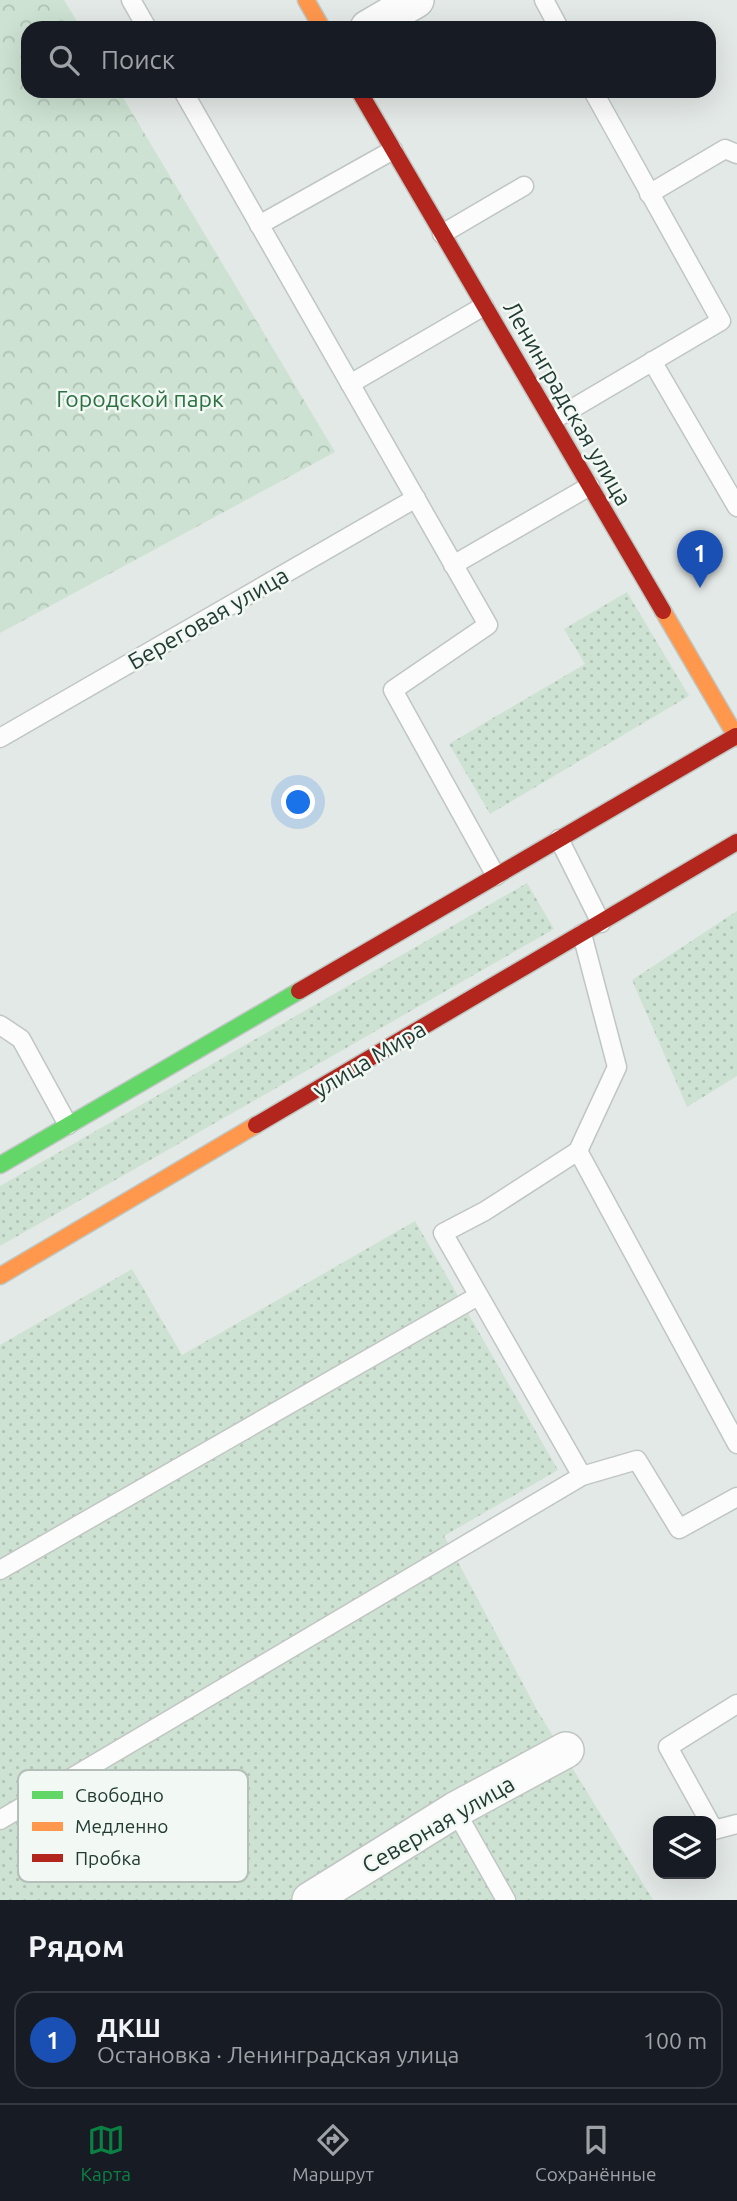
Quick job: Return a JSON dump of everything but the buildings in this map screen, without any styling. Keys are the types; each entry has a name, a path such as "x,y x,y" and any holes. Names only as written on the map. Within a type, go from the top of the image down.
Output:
{"main road":[{"path":"306,0 318,21"},
{"name":"Ленинградская улица","path":"363,98 737,737"},
{"path":"0,1165 737,737"},
{"name":"улица Мира","path":"0,1276 737,842"}],"street":[{"path":"380,21 416,0"},
{"name":"Северная улица","path":"310,1900 455,1810 566,1750"}],"lane":[{"path":"131,0 143,21"},
{"path":"544,0 555,21"},
{"path":"187,98 488,625 393,690 496,876"},
{"path":"553,421 721,321 597,98"},
{"path":"649,194 725,149 737,154"},
{"path":"259,225 393,150"},
{"path":"442,234 524,186"},
{"path":"350,384 484,306"},
{"path":"652,362 737,507"},
{"path":"453,565 590,486"},
{"name":"Береговая улица","path":"0,738 416,498"},
{"path":"559,839 601,923"},
{"path":"582,934 618,1067 578,1151 485,1211 443,1233 582,1475"},
{"path":"0,1025 21,1039 68,1125"},
{"path":"578,1151 737,1444"},
{"path":"0,1570 478,1296"},
{"path":"84,1770 582,1475 638,1460 679,1529 737,1497"},
{"path":"707,1816 667,1747 737,1704"},
{"path":"0,1820 18,1809"},
{"path":"455,1810 506,1900"},
{"path":"716,1829 737,1824"}],"green space":[{"name":"Городской парк","path":"0,0 64,0 77,21 21,21 21,98 123,98 335,452 0,633"},
{"path":"627,592 689,696 490,814 449,744 585,664 564,629"},
{"path":"527,883 554,929 0,1246 0,1186"},
{"path":"737,911 737,1076 687,1107 632,980"},
{"path":"415,1221 558,1470 444,1536 537,1710 653,1900 0,1900 0,1345 132,1269 182,1355"}],"traffic: fast":[{"path":"0,1165 299,991"}],"traffic: slow":[{"path":"306,0 318,21"},
{"path":"663,611 737,738"},
{"path":"0,1276 256,1125"}],"traffic: jam":[{"path":"363,98 663,611"},
{"path":"299,991 736,736"},
{"path":"256,1125 737,842"}],"place":[{"name":"ДКШ","path":"700,588"}]}
